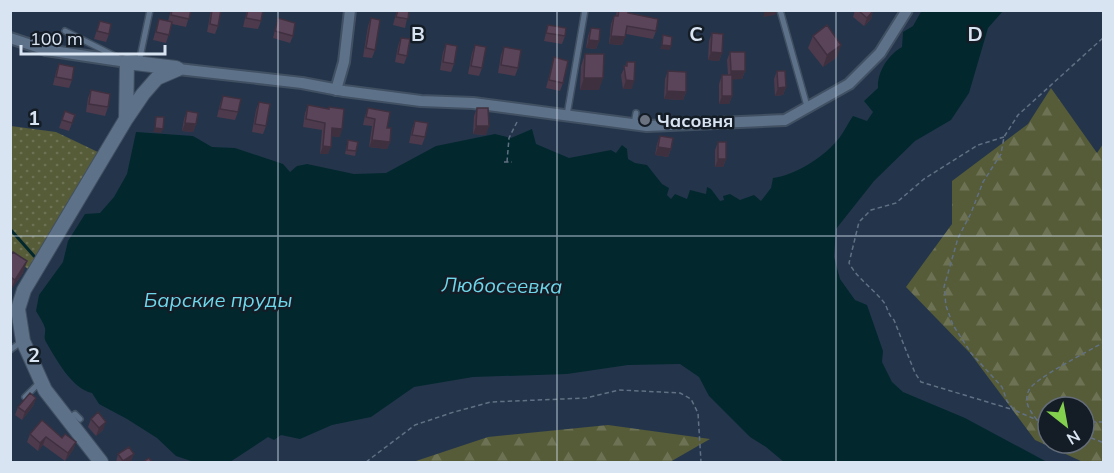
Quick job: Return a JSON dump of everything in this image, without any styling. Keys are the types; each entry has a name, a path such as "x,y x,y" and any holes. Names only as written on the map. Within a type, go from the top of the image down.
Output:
{"street":[{"path":"339,93 350,10"},
{"path":"10,38 46,50 144,67 302,83 339,93 421,101 473,103 567,115 635,119 647,126 785,120 849,84 880,53 908,10"},
{"path":"101,462 74,419 45,390 22,341 14,307 126,119 144,67"},
{"path":"126,119 144,67"}],"lane":[{"path":"65,31 144,67 150,10"},
{"path":"567,115 585,10"},
{"path":"780,10 807,106"},
{"path":"10,350 22,341"},
{"path":"26,397 40,381"}],"path":[{"path":"1014,410 1007,401 1002,387 971,353 953,325 946,306 944,287 958,238 971,213 982,182 1001,154 1004,137 1018,114 1104,37"},
{"path":"512,162 505,162 509,138 521,109"},
{"path":"1004,137 978,145 924,179 896,203 871,210 859,222 849,263 854,272 884,302 888,315 894,320 915,373 921,381 1014,410 1036,420"},
{"path":"1036,419 1026,402 1029,389 1042,378 1104,342"},
{"path":"366,462 415,425 454,412 491,402 586,398 619,390 680,393 691,399 698,413 701,462"}],"green space":[{"path":"1051,88 1097,153 1103,144 1103,462 1083,462 1068,455 1096,455 1096,395 1036,395 1035,440 970,353 906,287 952,224 952,181 1028,124"},
{"path":"11,126 56,132 102,154 31,271 11,257"},
{"path":"608,425 710,439 670,462 413,462 488,437"}],"water":[{"name":"Барские пруды","path":"922,10 1003,11 988,28 969,93 951,120 915,141 874,181 836,229 834,257 840,279 855,300 867,305 883,351 882,362 892,382 903,392 965,418 1047,462 784,462 750,437 709,396 699,377 680,364 628,365 567,374 473,377 414,387 371,417 332,425 300,439 281,435 274,440 268,437 230,462 194,462 176,456 157,438 99,404 92,393 71,380 45,340 45,328 36,311 39,295 63,262 68,241 85,214 100,213 114,197 127,174 136,132 193,136 212,147 235,148 283,164 290,172 297,166 307,164 354,174 386,173 436,146 495,134 511,138 532,129 536,144 569,158 611,150 616,153 622,145 627,149 628,159 647,165 662,184 669,188 667,195 671,199 675,194 687,199 690,190 706,194 707,187 720,201 724,200 723,196 730,194 740,200 754,195 761,201 771,188 773,178 801,169 819,158 840,137 853,116 867,121 873,112 864,101 878,88 879,76 884,64 902,47 903,32 913,26"}],"building":[{"path":"172,10 191,10 189,19 171,15"},
{"path":"212,10 221,10 218,26 210,24"},
{"path":"248,10 263,10 261,21 246,18"},
{"path":"398,10 409,10 408,19 396,17"},
{"path":"619,10 628,10 628,13 658,19 656,31 627,26 625,37 611,36 614,16 618,16"},
{"path":"858,10 873,10 873,11 867,18"},
{"path":"278,18 295,23 293,36 275,31"},
{"path":"371,18 380,20 375,50 366,48"},
{"path":"159,19 172,22 169,35 156,32"},
{"path":"100,21 111,24 109,34 97,31"},
{"path":"548,25 566,28 565,36 546,33"},
{"path":"827,25 841,45 827,55 813,36"},
{"path":"591,28 600,29 599,41 589,40"},
{"path":"712,33 723,34 722,53 711,52"},
{"path":"663,35 672,37 671,46 662,45"},
{"path":"401,38 410,39 407,56 398,54"},
{"path":"446,44 457,46 454,64 443,62"},
{"path":"475,45 486,47 482,68 471,66"},
{"path":"504,47 521,50 518,68 501,65"},
{"path":"730,52 745,52 745,71 731,71"},
{"path":"585,54 604,54 603,78 584,78"},
{"path":"554,57 568,61 563,83 549,80"},
{"path":"627,62 635,62 634,81 626,80 624,66 627,66"},
{"path":"59,64 74,67 72,80 56,77"},
{"path":"668,71 686,72 686,92 667,91"},
{"path":"777,71 785,71 786,87 778,88"},
{"path":"722,75 732,75 732,96 722,96"},
{"path":"91,90 110,94 108,107 89,104"},
{"path":"223,96 241,99 238,112 220,109"},
{"path":"259,102 270,104 266,126 255,124"},
{"path":"308,105 344,109 342,129 332,128 331,147 323,146 325,123 306,119"},
{"path":"368,108 390,112 387,128 391,128 390,142 372,140 375,119 366,117"},
{"path":"477,108 488,108 489,126 476,126"},
{"path":"65,111 75,115 72,123 62,120"},
{"path":"187,111 198,113 196,124 185,123"},
{"path":"156,117 164,117 163,129 155,128"},
{"path":"415,121 428,123 425,137 412,135"},
{"path":"660,136 673,138 671,149 658,147"},
{"path":"348,140 358,142 356,151 347,150"},
{"path":"718,142 726,142 726,159 718,159"},
{"path":"13,252 27,261 15,280 10,277 10,256"},
{"path":"30,393 36,398 25,412 18,407"},
{"path":"98,412 106,422 99,428 91,419"},
{"path":"42,420 62,438 65,434 76,442 68,453 46,437 40,443 30,434"},
{"path":"129,447 134,454 123,461 118,454"}],"waterway":[{"name":"Любосеевка","path":"10,229 34,256"}],"place":[{"name":"Часовня","path":"645,120"}]}
